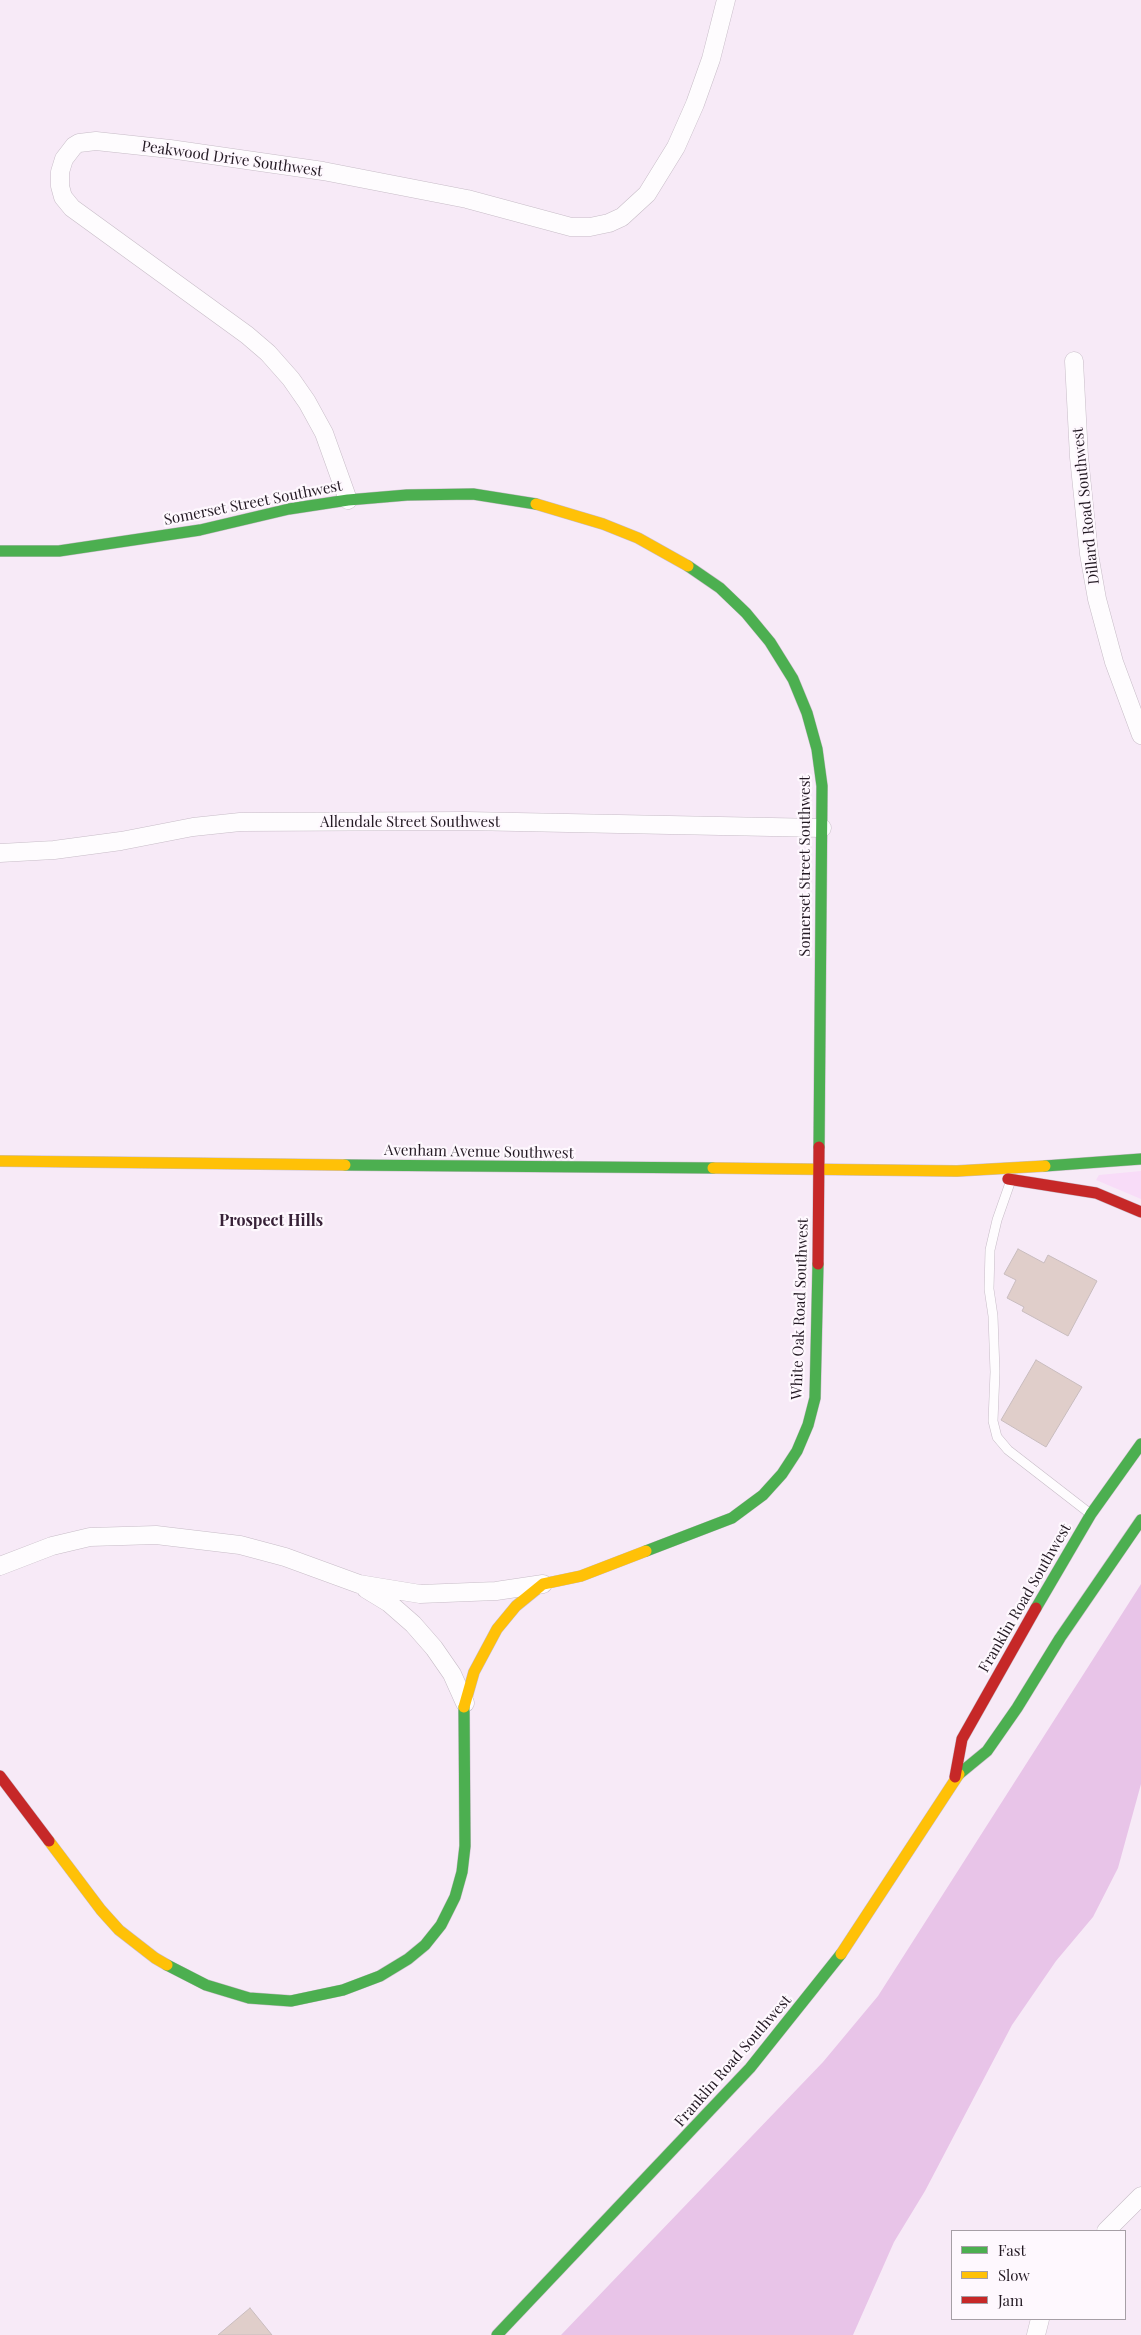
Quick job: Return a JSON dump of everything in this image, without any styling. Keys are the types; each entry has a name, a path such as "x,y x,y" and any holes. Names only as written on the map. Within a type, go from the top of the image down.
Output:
{"street":[{"name":"Peakwood Drive Southwest","path":"348,500 324,433 307,402 291,379 268,353 247,335 72,208 64,197 60,186 60,172 64,159 69,152 79,143 96,141 170,149 323,171 467,199 571,227 609,224 622,217 647,194 676,147 695,104 710,59 726,0"},
{"name":"Dillard Road Southwest","path":"1074,361 1079,457 1089,554 1097,599 1114,662 1141,735"},
{"name":"Somerset Street Southwest","path":"0,551 59,551 200,530 290,509 348,500 407,495 473,494 511,499 558,509 603,524 638,538 680,561 720,588 746,613 770,642 793,680 807,714 817,749 822,786 818,1170"},
{"name":"Allendale Street Southwest","path":"0,853 54,850 121,841 193,827 240,822 466,821 822,828"},
{"name":"Avenham Avenue Southwest","path":"0,1162 957,1171 1122,1162 1141,1159"},
{"name":"White Oak Road Southwest","path":"0,1776 118,1930 155,1958 206,1985 249,1998 291,2001 343,1990 380,1976 408,1959 425,1945 441,1925 455,1897 462,1872 465,1846 463,1712 474,1672 497,1629 516,1606 543,1584 581,1576 732,1518 763,1495 782,1474 797,1451 808,1425 815,1398 818,1170"},
{"name":"Avenham Avenue Southwest","path":"957,1171 1096,1193 1141,1212"},
{"name":"Franklin Road Southwest","path":"955,1777 962,1739 970,1721 1091,1514 1141,1444"},
{"name":"Franklin Road Southwest","path":"497,2335 661,2164 773,2042 833,1966 955,1777 987,1751 1018,1708 1065,1630 1141,1520"},
{"path":"0,1566 52,1546 90,1537 156,1535 240,1545 285,1557 358,1584 420,1594 496,1591 543,1584"},
{"path":"358,1584 389,1603 413,1624 434,1648 447,1668 465,1704"},
{"path":"1107,2230 1141,2196"},
{"path":"1036,2335 1040,2320"}],"lane":[{"path":"1011,1180 997,1220 990,1250 989,1289 993,1316 994,1363 993,1421 997,1437 1008,1450 1055,1489 1091,1514"}],"shaded area":[{"path":"1141,1171 1141,1199 1096,1180 1099,1175"},
{"path":"1141,1584 1141,1784 1118,1868 1093,1917 1056,1961 1012,2025 925,2191 894,2242 853,2335 561,2335 823,2062 878,1996"}],"building":[{"path":"1018,1249 1044,1263 1048,1255 1097,1281 1068,1336 1022,1311 1024,1307 1007,1298 1016,1280 1004,1274"},
{"path":"1036,1360 1082,1387 1046,1447 1001,1420"},
{"path":"250,2308 272,2335 218,2335"}],"traffic: fast":[{"path":"0,551 59,551 200,530 289,509 348,500 407,495 473,494 536,504"},
{"path":"688,566 720,588 746,613 770,642 793,679 807,713 817,749 822,786 819,1147"},
{"path":"1045,1166 1141,1159"},
{"path":"345,1165 713,1168"},
{"path":"646,1551 732,1518 763,1495 782,1474 797,1451 808,1425 815,1398 818,1264"},
{"path":"1036,1608 1091,1514 1141,1444"},
{"path":"959,1774 987,1751 1017,1708 1060,1638 1141,1520"},
{"path":"167,1965 206,1985 249,1998 291,2001 343,1990 380,1976 408,1959 425,1945 441,1925 455,1897 462,1872 465,1846 464,1707"},
{"path":"497,2335 750,2068 841,1954"}],"traffic: slow":[{"path":"536,504 603,524 638,538 688,566"},
{"path":"0,1161 345,1165"},
{"path":"713,1168 957,1171 1045,1166"},
{"path":"464,1707 474,1672 497,1629 516,1606 543,1584 581,1576 646,1551"},
{"path":"841,1954 959,1774"},
{"path":"49,1841 101,1910 119,1930 167,1965"}],"traffic: jam":[{"path":"818,1264 819,1147"},
{"path":"1008,1179 1096,1193 1141,1212"},
{"path":"955,1777 962,1739 1036,1608"},
{"path":"0,1776 49,1841"}],"district":[{"name":"Prospect Hills","path":"271,1221"}]}
